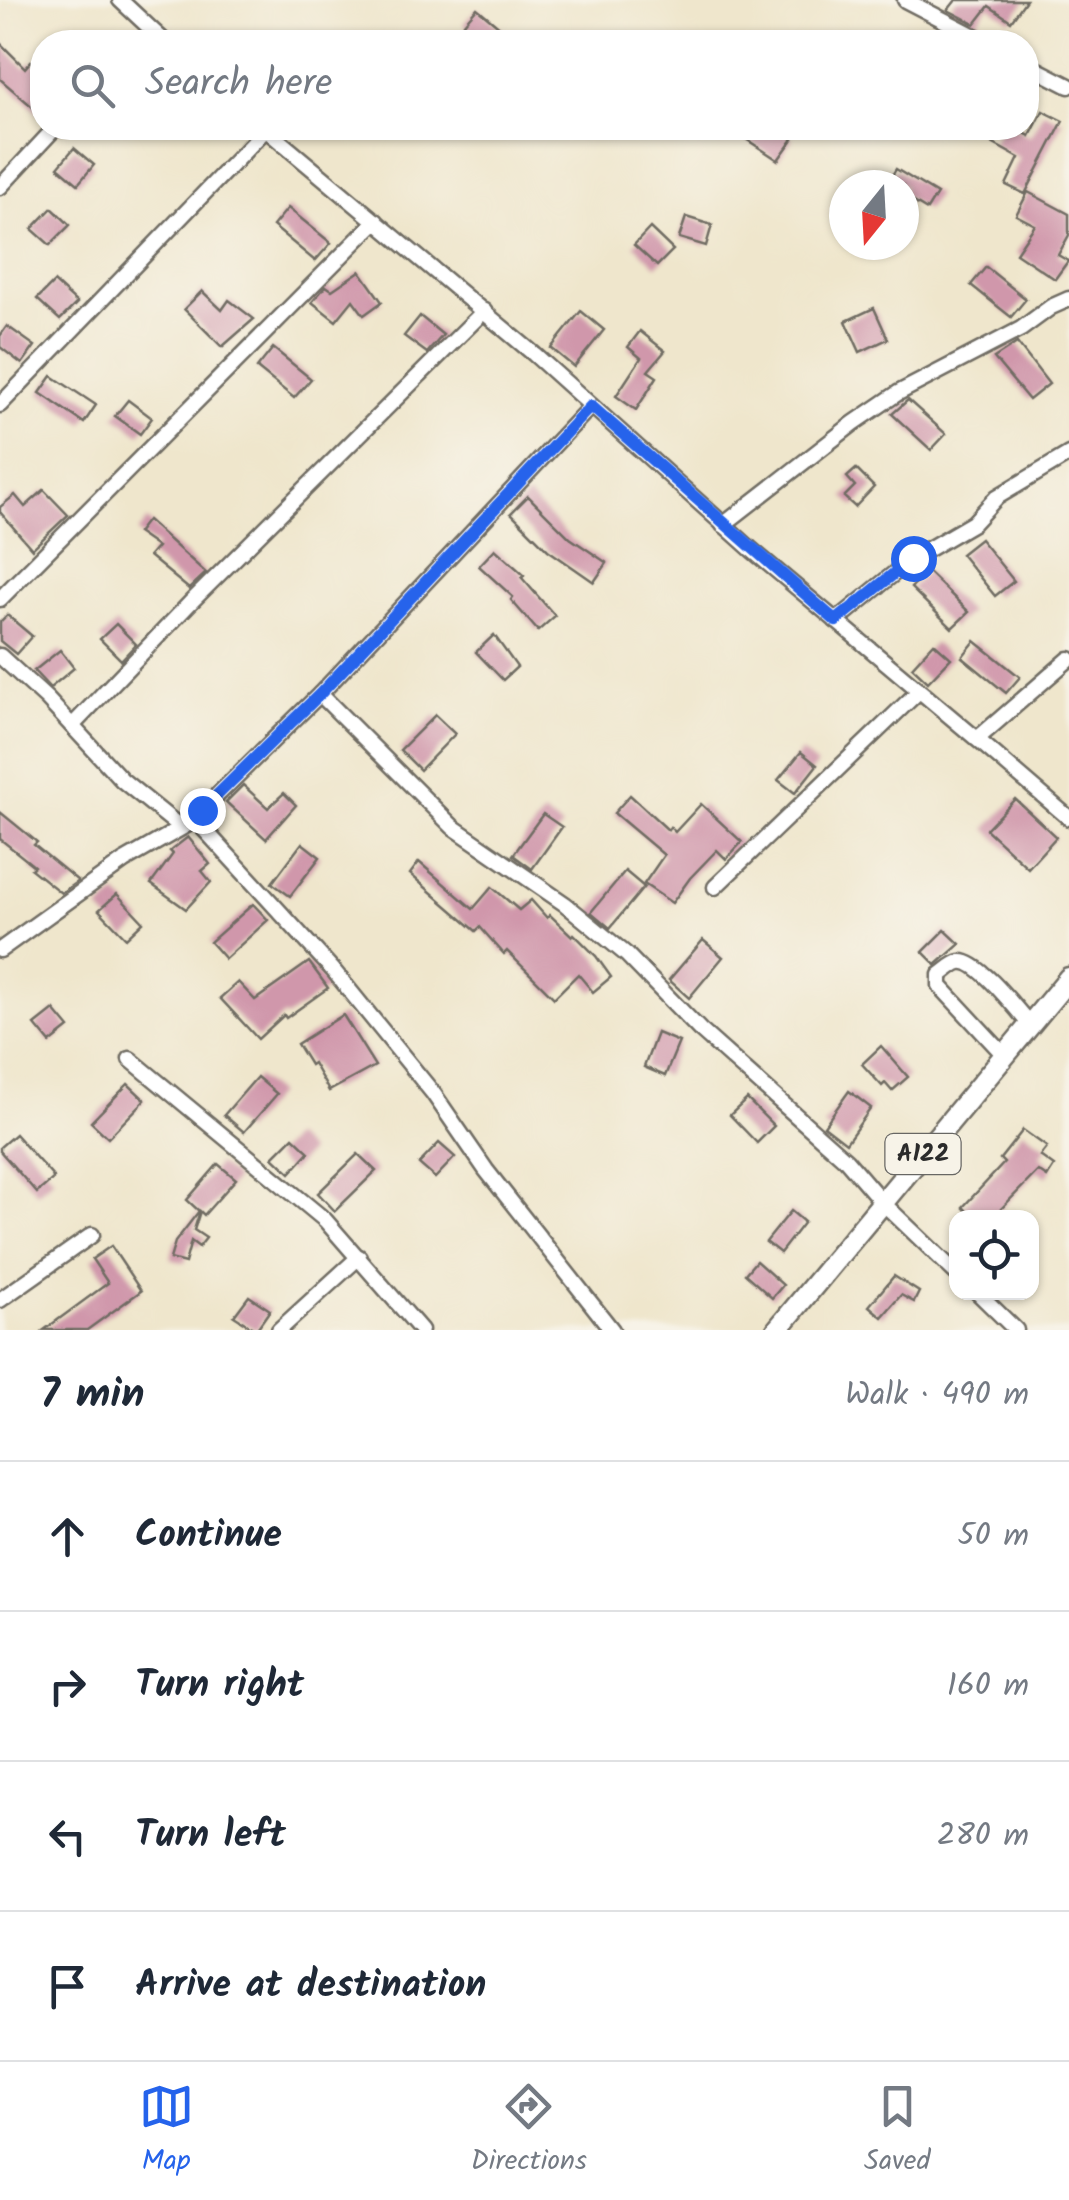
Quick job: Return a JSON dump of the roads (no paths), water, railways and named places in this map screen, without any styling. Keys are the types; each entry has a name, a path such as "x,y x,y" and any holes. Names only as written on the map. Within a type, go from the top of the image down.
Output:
{"highway":[{"name":"A122","path":"777,1330 1069,978"}],"street":[{"path":"120,0 147,30"},
{"path":"905,0 963,30"},
{"path":"1039,71 1069,86"},
{"path":"0,187 44,140"},
{"path":"0,405 254,140"},
{"path":"279,140 484,311 723,525 1069,818"},
{"path":"0,598 376,221"},
{"path":"723,525 854,423 898,394 1021,330 1051,307 1069,299"},
{"path":"72,726 484,311"},
{"path":"0,950 124,861 199,818 202,810 320,694 591,406"},
{"path":"836,621 913,558 973,524 997,497 1069,454"},
{"path":"0,656 122,780 180,828"},
{"path":"977,738 1069,659"},
{"path":"715,887 918,692"},
{"path":"320,694 452,827 565,904 626,955 700,1030 846,1160 883,1203 949,1267"},
{"path":"199,818 203,828 333,970 433,1093 486,1170 612,1330"},
{"path":"1005,1056 940,986 940,975 959,962 967,962 982,972 1030,1024"},
{"path":"130,1058 326,1220 412,1327"},
{"path":"0,1300 92,1235"},
{"path":"279,1330 359,1257"},
{"path":"984,1300 1016,1330"}]}
